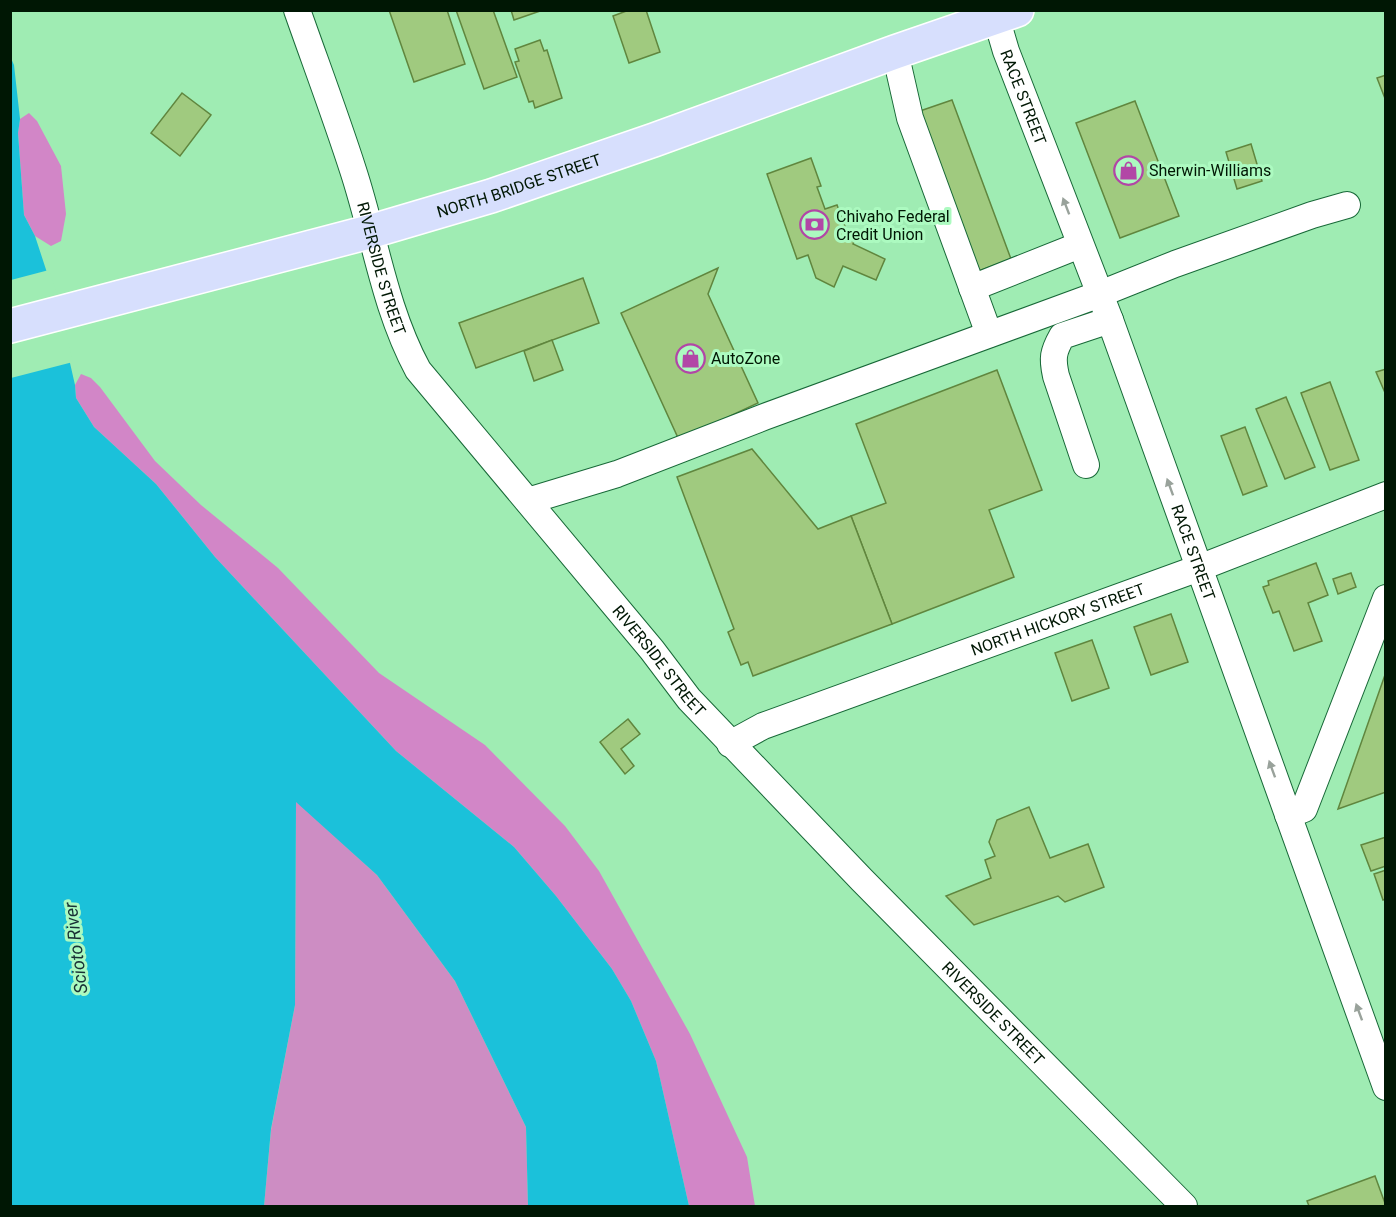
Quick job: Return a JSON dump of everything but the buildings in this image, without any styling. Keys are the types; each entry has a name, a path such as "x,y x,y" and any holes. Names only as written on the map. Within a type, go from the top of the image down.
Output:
{"main road":[{"name":"NORTH BRIDGE STREET","path":"10,326 369,232 491,196 654,140 1002,13"}],"street":[{"name":"RIVERSIDE STREET","path":"297,10 354,172 390,304 406,347 418,370 652,650 689,699 730,744 1184,1206"},
{"name":"RACE STREET","path":"1002,13 1080,245 1110,320 1288,814 1379,1050 1386,1087"},
{"path":"895,52 910,118 989,334"},
{"path":"528,501 617,474 1186,260 1312,215 1347,205"},
{"path":"972,288 1080,245"},
{"path":"1086,465 1056,376 1053,363 1054,350 1062,336 1110,320"},
{"name":"NORTH HICKORY STREET","path":"730,744 763,726 1199,568 1386,495"},
{"path":"1288,814 1304,809 1386,598"}],"shaded area":[{"path":"29,113 37,121 61,166 66,214 61,241 51,246 35,236 24,215 18,133 20,119"},
{"path":"81,374 91,378 100,387 155,461 201,505 278,568 379,673 485,745 565,826 599,871 690,1034 747,1157 755,1206 689,1206 656,1061 631,1001 612,969 556,896 514,847 396,751 215,557 156,484 94,427 76,398 75,385"},
{"path":"296,801 377,875 455,981 526,1127 528,1206 264,1206 271,1130 295,1005"}],"water":[{"name":"Scioto River","path":"10,56 14,65 20,119 18,133 24,215 35,236 55,297 76,398 94,427 156,484 215,557 396,751 514,847 556,896 612,969 631,1001 656,1061 689,1206 528,1206 526,1127 455,981 377,875 296,802 295,1005 271,1129 264,1206 11,1206"}],"pier":[{"path":"49,270 58,296 73,362 11,378 11,280"}],"place":[{"name":"Sherwin-Williams","path":"1128,170"},
{"name":"Chivaho Federal Credit Union","path":"815,225"},
{"name":"AutoZone","path":"690,358"}]}
